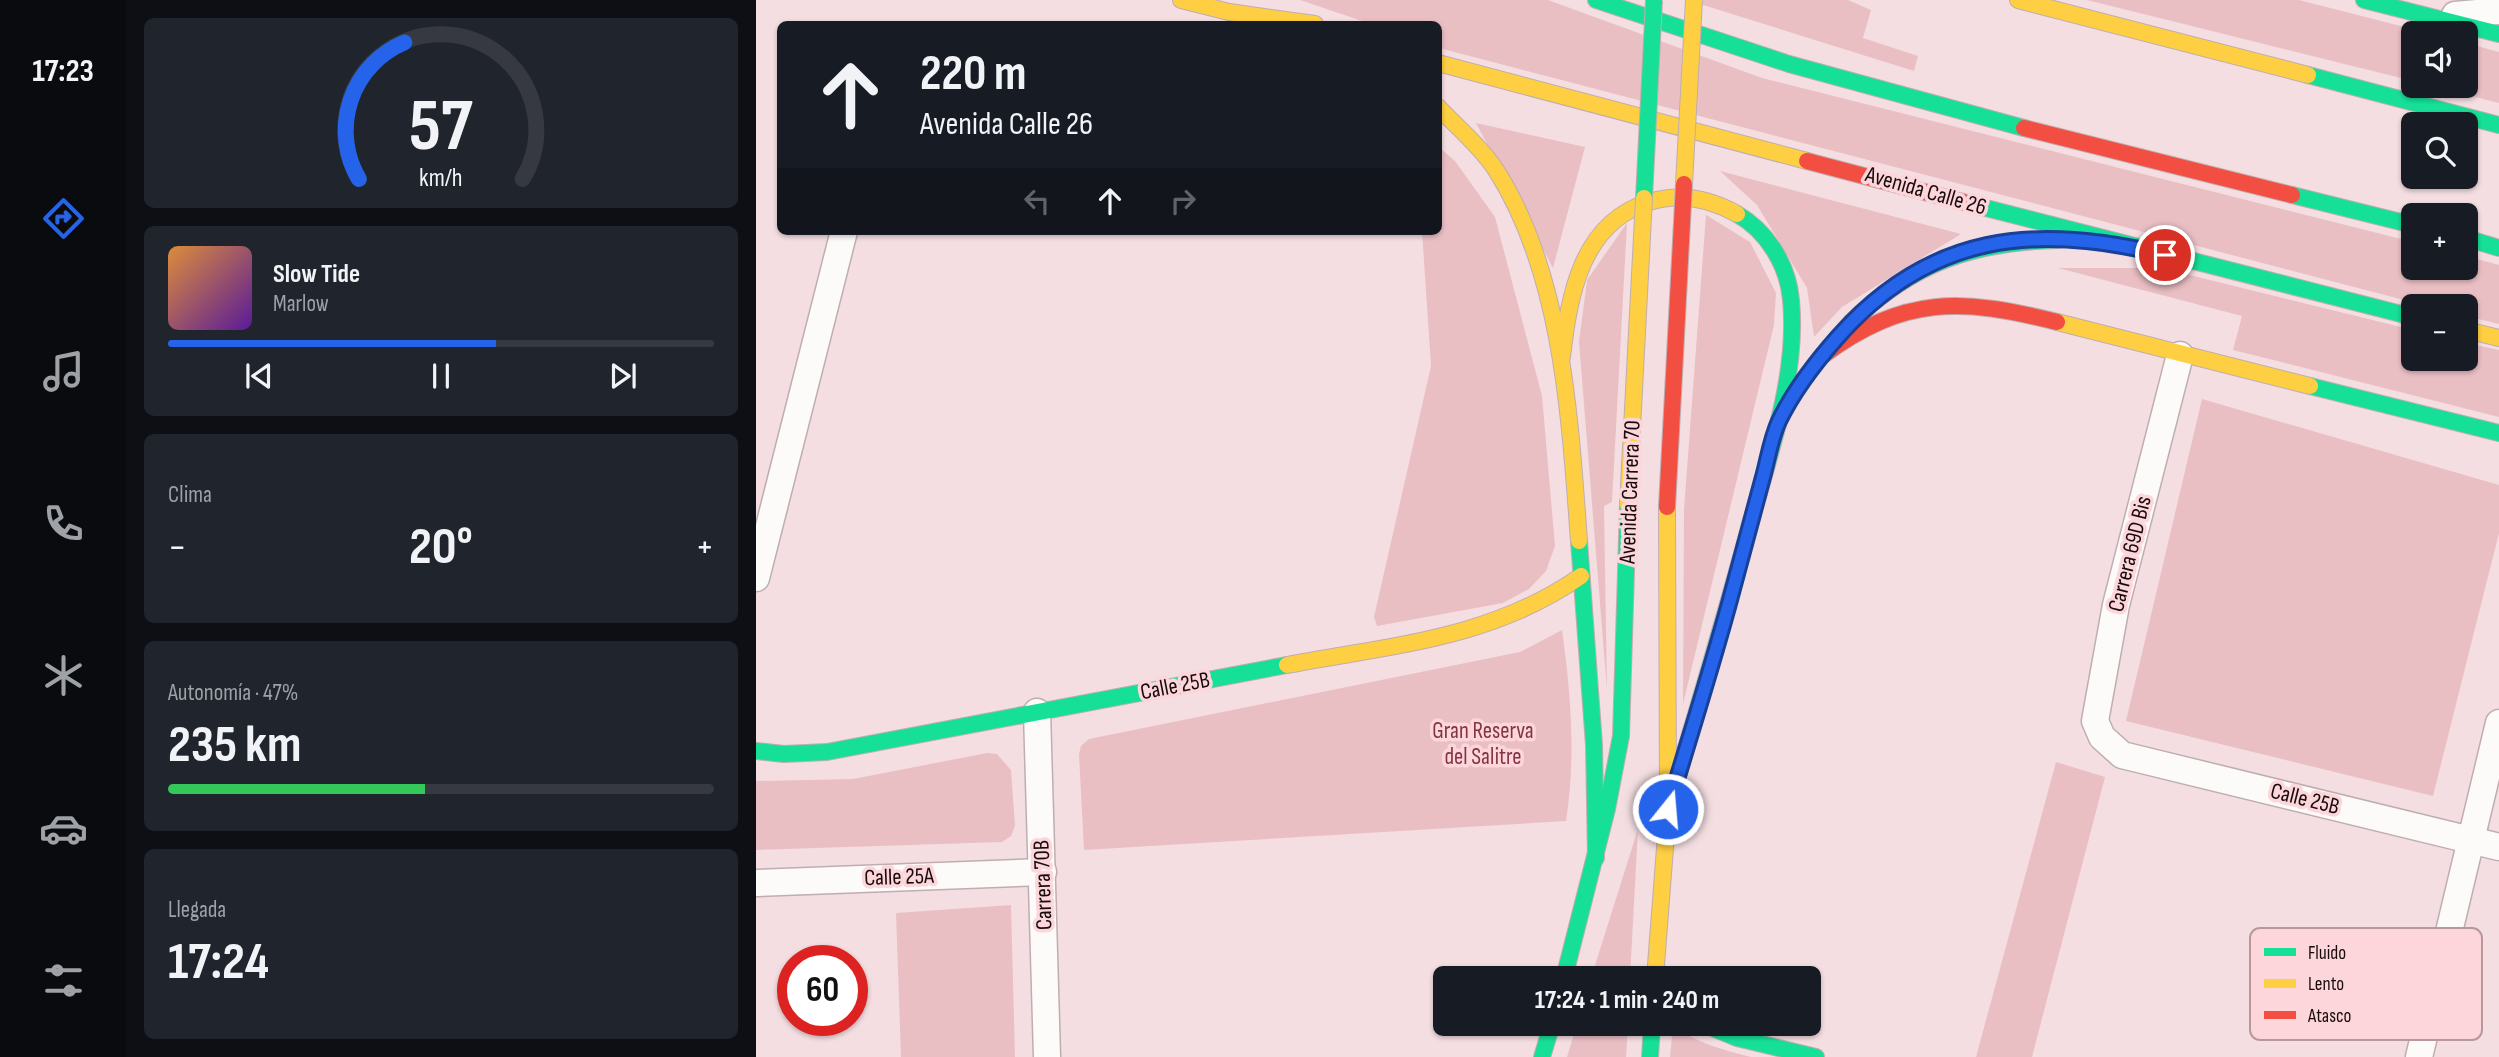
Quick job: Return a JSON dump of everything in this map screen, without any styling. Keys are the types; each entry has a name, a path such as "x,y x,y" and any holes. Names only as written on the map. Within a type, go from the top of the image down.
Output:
{"main road":[{"path":"1181,0 1229,12 1294,21"},
{"path":"1262,0 1309,21"},
{"path":"1596,0 1789,64 2107,150 2401,222"},
{"name":"Avenida Carrera 70","path":"1567,966 1596,859 1620,736 1628,505 1654,0"},
{"name":"Avenida Carrera 70","path":"1656,966 1668,809 1667,507 1694,0"},
{"path":"2018,0 2499,125"},
{"path":"2364,0 2499,34"},
{"name":"Avenida Calle 26","path":"1442,64 2111,242 2401,314"},
{"path":"1442,111 1494,167 1518,208 1539,271 1562,357 1572,442 1594,745 1596,859"},
{"path":"1562,357 1566,319 1574,286 1588,250 1606,226 1631,207 1659,196 1695,196 1724,206 1746,220 1768,241 1784,271 1791,295 1792,333 1778,423 1668,809"},
{"path":"1778,423 1806,377 1854,319 1884,292 1944,257 1978,246 2021,239 2111,242"},
{"path":"2478,242 2499,248"},
{"path":"1822,356 1874,322 1905,312 1948,304 2019,312 2180,355 2499,433"},
{"path":"2478,333 2499,338"},
{"name":"Calle 25B","path":"756,751 784,754 827,752 1476,629 1517,617 1545,603 1581,576"},
{"path":"1542,1057 1548,1036"},
{"path":"1650,1057 1651,1036"},
{"path":"1732,1036 1816,1057"}],"street":[{"path":"2435,17 2499,11"},
{"path":"756,578 843,235"},
{"name":"Carrera 69D Bis","path":"2113,750 2102,737 2095,721 2116,605 2180,355"},
{"name":"Carrera 70B","path":"1037,712 1047,1057"},
{"path":"2450,928 2499,723"},
{"name":"Calle 25B","path":"2113,750 2122,755 2499,847"},
{"name":"Calle 25A","path":"756,883 1043,872"}],"green space":[{"path":"1300,0 1548,0 1762,78 2401,239 2401,280 2478,280 2478,259 2499,265 2499,324 2478,319 2478,294 2401,294 2401,299 1442,49 1442,21 1362,21"},
{"path":"1687,0 1848,0 1871,10 1863,38 1918,56 1914,71"},
{"path":"2087,0 2299,0 2401,26 2401,78"},
{"path":"2478,46 2499,52 2499,103 2478,98"},
{"path":"1476,123 1585,147 1553,268"},
{"path":"1442,150 1455,161 1495,217 1542,396 1555,546 1546,571 1529,589 1503,603 1377,626 1374,617 1431,366 1422,235 1442,235"},
{"path":"1720,171 1961,234 1842,307 1814,337 1807,288 1757,205"},
{"path":"1706,215 1750,242 1776,293 1774,325 1683,704 1684,509"},
{"path":"1627,223 1612,502 1604,506 1607,690 1579,342 1587,280"},
{"path":"2058,268 2161,268 2401,327 2401,371 2478,371 2478,346 2499,350 2499,417 2233,350 2242,316"},
{"path":"2202,399 2499,485 2499,533 2433,796 2126,721"},
{"name":"Gran Reserva del Salitre","path":"1562,630 1571,726 1571,773 1566,821 1084,850 1079,754 1081,746 1089,739 1520,652"},
{"path":"987,753 997,754 1011,770 1015,826 1011,836 1002,842 756,850 756,781 853,779"},
{"path":"2056,762 2105,777 2032,1057 1976,1057"},
{"path":"1638,829 1631,966 1595,966"},
{"path":"1011,905 1015,1057 901,1057 896,913"},
{"path":"1573,1036 1627,1036 1626,1057 1567,1057"},
{"path":"1672,1036 1690,1036 1730,1052 1751,1057 1670,1057"}],"traffic: fast":[{"path":"1596,0 1789,64 2024,128"},
{"path":"1644,198 1654,0"},
{"path":"2364,0 2499,34"},
{"path":"2308,75 2499,125"},
{"path":"2292,195 2401,222"},
{"path":"1974,205 2401,314"},
{"path":"1668,809 1775,438 1791,355 1791,300 1786,274 1766,239 1737,214"},
{"path":"1851,322 1898,285 1946,260 1999,245 2058,240"},
{"path":"2478,242 2499,248"},
{"path":"2310,386 2499,433"},
{"path":"1567,966 1607,809 1621,736 1628,505"},
{"path":"1579,541 1594,745 1596,858"},
{"path":"756,751 784,754 827,752 1287,665"},
{"path":"1542,1057 1548,1036"},
{"path":"1650,1057 1651,1036"},
{"path":"1732,1036 1816,1057"}],"traffic: slow":[{"path":"1181,0 1229,12 1294,21"},
{"path":"1684,184 1694,0"},
{"path":"2018,0 2308,75"},
{"path":"1442,64 1807,161"},
{"path":"1442,111 1476,145 1496,170 1518,211 1536,255 1559,349 1572,447 1579,541"},
{"path":"1628,505 1644,198"},
{"path":"1562,357 1569,310 1583,264 1593,244 1626,212 1660,199 1683,198 1716,204 1737,214"},
{"path":"2057,322 2310,386"},
{"path":"2478,333 2499,338"},
{"path":"1656,966 1668,809 1667,507"},
{"path":"1287,665 1402,645 1476,627 1512,614 1581,576"}],"traffic: jam":[{"path":"2024,128 2292,195"},
{"path":"1807,161 1974,205"},
{"path":"1667,507 1684,184"},
{"path":"1822,356 1880,322 1908,312 1935,307 1991,309 2057,322"}],"route":[{"path":"1668,809 1778,423 1809,372 1854,319 1884,292 1915,272 1944,257 1978,246 2021,239 2111,242 2165,255"}]}
